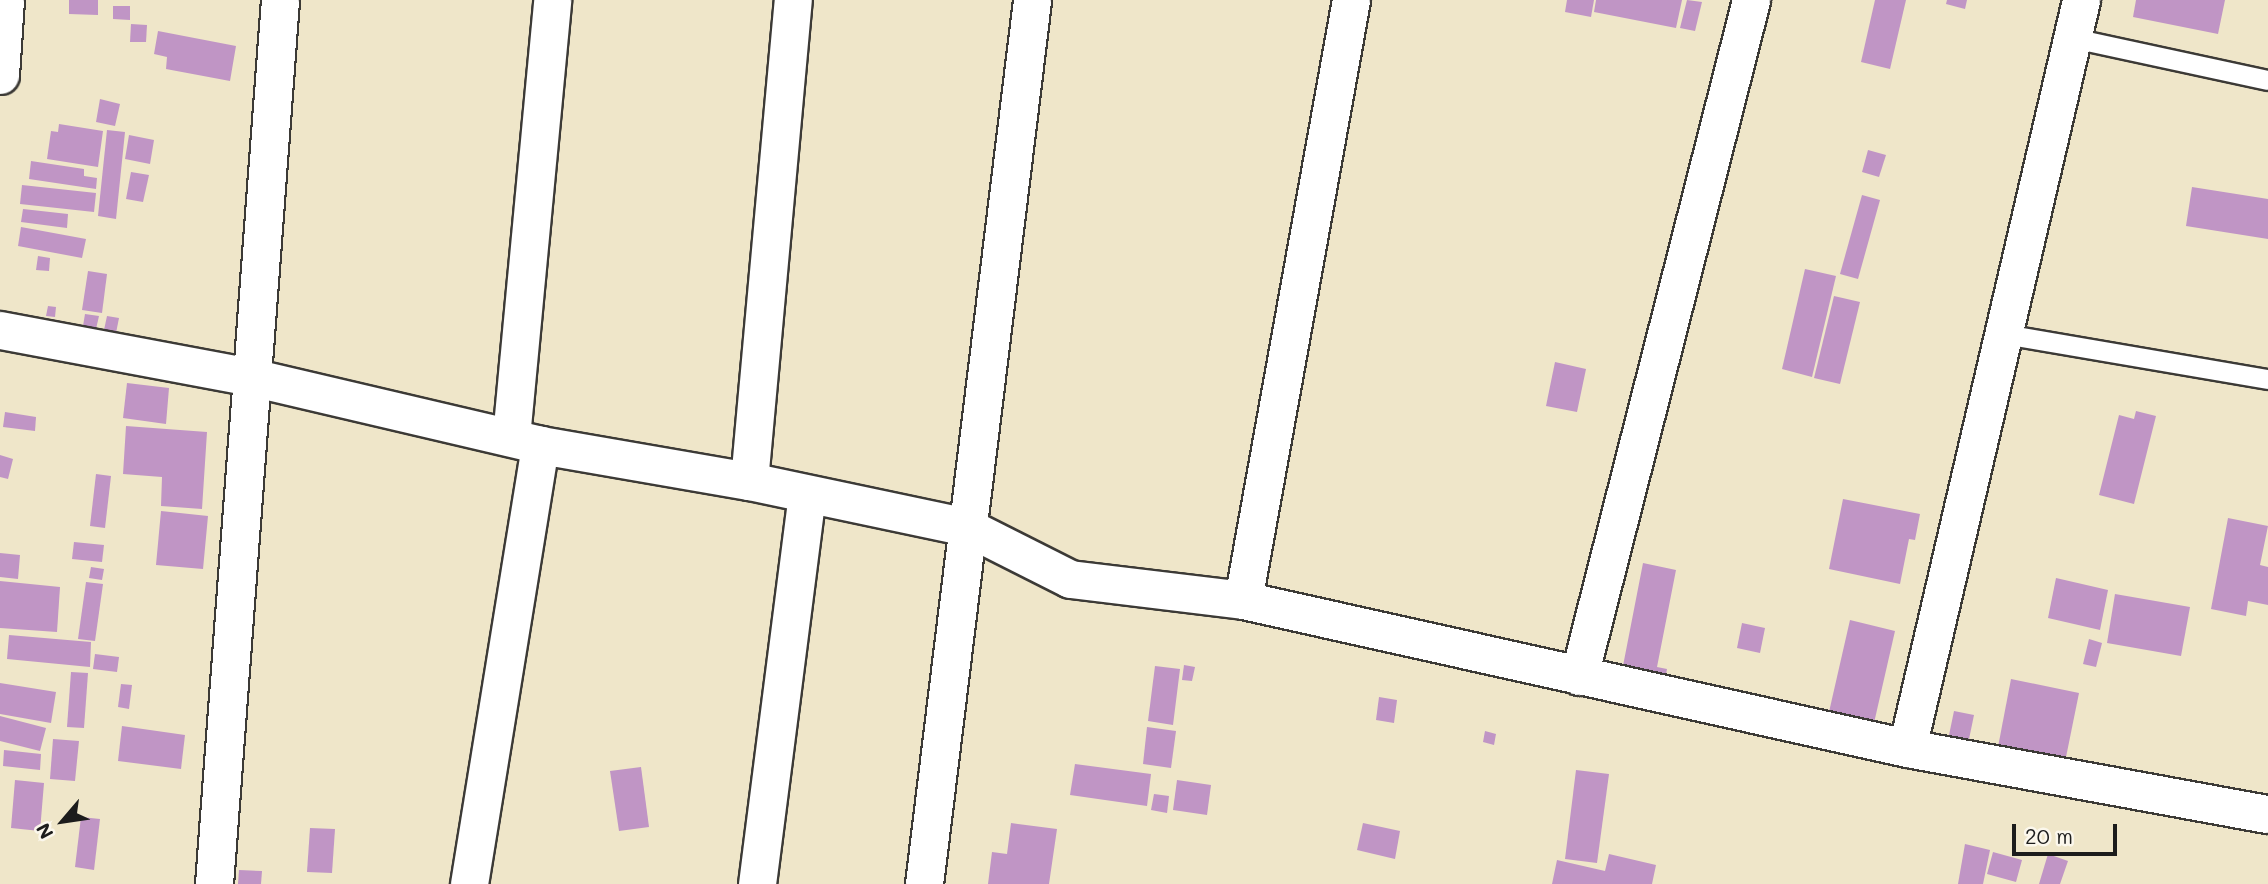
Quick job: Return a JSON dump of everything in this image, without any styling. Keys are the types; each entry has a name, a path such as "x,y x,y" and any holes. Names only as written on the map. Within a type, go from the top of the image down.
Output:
{"street":[{"path":"0,75 5,0"},
{"path":"214,884 280,0"},
{"path":"469,884 525,441 552,0"},
{"path":"749,481 793,0"},
{"path":"924,884 1032,0"},
{"path":"1243,600 1351,0"},
{"path":"1579,676 1751,0"},
{"path":"1907,748 2081,0"},
{"path":"0,330 251,377 525,441 749,481 967,527 1070,579 1243,600 1907,748 2268,814"},
{"path":"757,884 807,495"}],"lane":[{"path":"2073,38 2268,80"},
{"path":"2004,334 2268,379"}],"building":[{"path":"69,0 98,0 98,15 69,14"},
{"path":"1567,0 1594,0 1591,17 1565,12"},
{"path":"1596,0 1682,0 1676,28 1594,12"},
{"path":"1687,0 1702,2 1695,31 1680,28"},
{"path":"1875,0 1906,0 1890,69 1861,62"},
{"path":"1947,0 1967,0 1965,9 1946,4"},
{"path":"2136,0 2225,0 2218,34 2133,17"},
{"path":"113,6 130,6 130,20 113,19"},
{"path":"131,24 147,25 146,42 130,42"},
{"path":"158,31 236,46 230,81 166,69 167,57 154,54"},
{"path":"100,99 120,104 115,126 96,122"},
{"path":"59,124 103,131 98,167 47,159 51,131 58,132"},
{"path":"107,130 125,132 116,219 98,216"},
{"path":"129,135 154,140 150,164 125,159"},
{"path":"1868,150 1886,155 1879,177 1862,172"},
{"path":"31,161 84,169 84,176 97,178 96,189 29,179"},
{"path":"131,172 149,175 143,202 126,199"},
{"path":"22,185 96,193 94,212 20,204"},
{"path":"2192,187 2268,199 2268,239 2186,226"},
{"path":"1862,195 1880,200 1858,279 1840,274"},
{"path":"23,209 68,214 67,228 21,222"},
{"path":"21,227 86,239 82,258 18,246"},
{"path":"38,256 50,258 49,271 36,270"},
{"path":"1805,269 1836,276 1812,377 1782,369"},
{"path":"88,271 107,274 102,313 82,310"},
{"path":"1834,296 1860,302 1840,384 1814,378"},
{"path":"48,306 56,307 55,317 46,316"},
{"path":"85,314 99,316 96,329 83,326"},
{"path":"107,316 119,318 116,333 104,330"},
{"path":"1555,362 1586,369 1577,412 1546,406"},
{"path":"127,383 169,388 166,424 123,418"},
{"path":"2136,411 2156,416 2134,504 2099,495 2119,415 2134,419"},
{"path":"5,412 36,417 35,431 3,427"},
{"path":"126,426 207,432 202,509 161,506 162,477 123,474"},
{"path":"0,455 13,459 8,479 0,477"},
{"path":"96,474 111,476 105,528 90,526"},
{"path":"1843,499 1920,514 1915,540 1909,539 1900,584 1829,569"},
{"path":"161,511 208,516 203,569 156,565"},
{"path":"2228,518 2268,526 2260,565 2268,567 2268,605 2248,601 2246,616 2211,609"},
{"path":"74,542 104,545 102,562 72,559"},
{"path":"0,553 20,555 18,579 0,577"},
{"path":"1643,563 1676,570 1657,667 1667,669 1665,680 1622,671"},
{"path":"91,567 104,569 102,580 89,578"},
{"path":"2056,578 2108,590 2100,630 2048,618"},
{"path":"0,581 60,587 57,632 0,628"},
{"path":"86,582 103,584 95,641 78,639"},
{"path":"2115,594 2190,607 2181,656 2107,643"},
{"path":"1850,620 1895,631 1874,723 1829,712"},
{"path":"1742,623 1765,628 1760,653 1737,648"},
{"path":"9,635 91,642 90,667 7,659"},
{"path":"2089,639 2102,643 2096,667 2083,664"},
{"path":"95,654 119,657 117,672 93,669"},
{"path":"1184,665 1195,667 1192,681 1182,680"},
{"path":"1155,666 1180,669 1173,725 1148,721"},
{"path":"71,672 88,673 84,728 67,727"},
{"path":"2011,679 2079,693 2063,772 1998,747"},
{"path":"0,683 56,692 51,723 0,714"},
{"path":"121,684 132,685 129,709 118,707"},
{"path":"1379,697 1397,700 1394,723 1376,720"},
{"path":"1954,711 1974,715 1968,744 1948,740"},
{"path":"0,716 46,728 40,751 0,741"},
{"path":"122,726 185,735 181,769 118,761"},
{"path":"1147,727 1176,731 1171,768 1143,764"},
{"path":"1485,731 1496,734 1494,745 1483,742"},
{"path":"53,739 79,741 75,781 50,779"},
{"path":"4,750 41,754 40,770 3,766"},
{"path":"1075,764 1151,774 1147,806 1070,795"},
{"path":"641,767 649,827 619,831 610,771"},
{"path":"1576,770 1609,774 1597,863 1565,859"},
{"path":"15,780 44,783 40,831 11,828"},
{"path":"1177,780 1211,785 1207,815 1173,810"},
{"path":"1154,794 1169,796 1167,813 1151,810"},
{"path":"81,817 100,819 94,870 75,867"},
{"path":"1011,823 1057,829 1049,884 988,884 992,852 1007,854"},
{"path":"1363,823 1400,831 1395,859 1357,850"},
{"path":"310,828 335,829 332,873 307,872"},
{"path":"1965,844 1990,850 1983,884 1958,884"},
{"path":"1993,852 2022,860 2016,882 1987,874"},
{"path":"1609,854 1656,865 1652,884 1552,884 1557,860 1605,871"},
{"path":"2048,854 2068,861 2060,884 2039,884"},
{"path":"239,870 262,871 261,884 238,884"}]}
